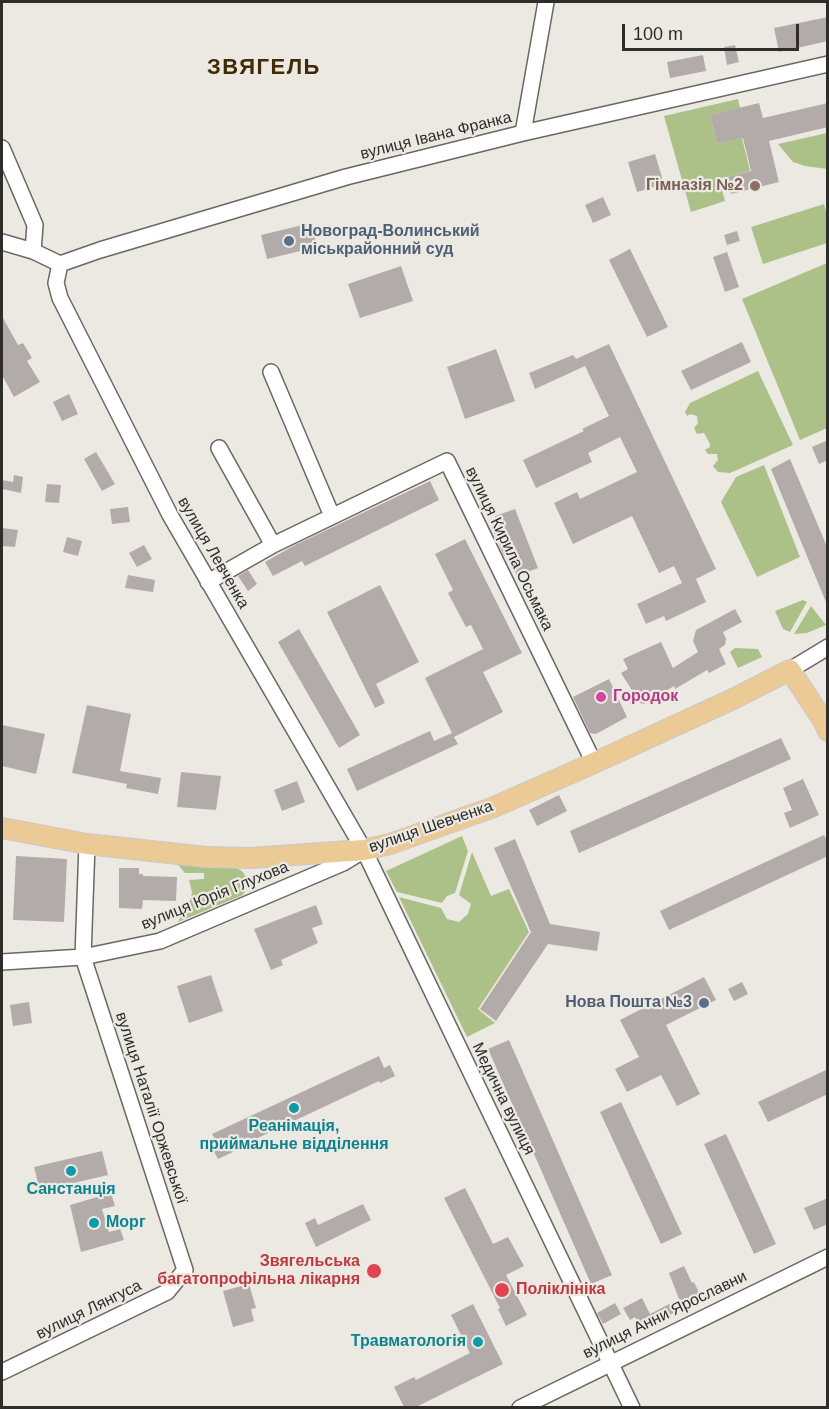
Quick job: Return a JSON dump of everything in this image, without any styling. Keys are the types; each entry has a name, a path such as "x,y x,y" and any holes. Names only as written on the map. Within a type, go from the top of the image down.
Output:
{"main road":[{"name":"вулиця Шевченка","path":"2,828 87,844 206,857 251,858 364,850 390,844 494,807 733,699 790,670"},
{"path":"790,670 828,731"}],"street":[{"path":"523,133 546,2"},
{"name":"вулиця Івана Франка","path":"60,264 346,177 523,133 828,64"},
{"path":"2,148 35,225 33,251"},
{"path":"2,242 33,251 60,264"},
{"name":"вулиця Левченка","path":"60,264 56,282 60,298 170,515 364,850"},
{"path":"271,372 332,516"},
{"path":"219,448 273,545"},
{"name":"вулиця Кирила Осьмака","path":"208,582 273,545 447,461 594,763"},
{"name":"вулиця Шевченка","path":"790,670 828,648"},
{"path":"83,957 87,844"},
{"name":"вулиця Юрія Глухова","path":"2,962 83,957 160,941 343,863 364,850"},
{"name":"Медична вулиця","path":"364,850 632,1407"},
{"name":"вулиця Наталії Оржевської","path":"83,957 185,1270"},
{"name":"вулиця Анни Ярославни","path":"520,1407 828,1257"},
{"name":"вулиця Лянгуса","path":"2,1372 167,1292 185,1270"}],"green space":[{"path":"738,99 740,108 710,115 717,144 742,138 750,171 719,179 725,201 691,212 664,116"},
{"path":"827,133 827,169 793,162 778,144"},
{"path":"824,204 827,215 827,243 763,264 751,227"},
{"path":"827,263 827,428 800,440 742,299"},
{"path":"758,371 793,445 730,473 718,472 713,466 718,460 717,454 708,454 705,450 710,447 710,444 704,433 697,434 694,428 698,423 697,416 690,414 687,416 685,412 690,403"},
{"path":"764,465 800,557 757,577 721,502 736,477"},
{"path":"803,600 807,602 790,632 783,629 775,611"},
{"path":"811,606 826,625 807,633 794,634"},
{"path":"735,648 758,649 762,657 738,668 730,652"},
{"path":"462,836 468,851 455,893 447,896 442,903 397,892 386,871"},
{"path":"472,852 491,896 509,889 529,932 478,1009 495,1023 467,1037 399,897 441,908 447,919 459,922 468,914 471,904 459,895"},
{"path":"178,865 237,868 246,878 246,889 243,895 178,922 191,898 189,880 204,879 204,873 185,873"}],"building":[{"path":"828,17 828,41 779,52 774,28"},
{"path":"735,45 739,62 727,65 724,47"},
{"path":"703,55 706,71 670,78 667,62"},
{"path":"759,103 763,118 828,103 828,127 769,141 779,182 731,194 727,177 751,171 743,138 717,144 710,115"},
{"path":"655,154 664,184 637,192 628,162"},
{"path":"603,197 611,215 593,223 585,205"},
{"name":"Новоград-Волинський міськрайонний суд","path":"311,223 317,247 267,259 261,235"},
{"path":"737,231 740,241 727,245 724,235"},
{"path":"630,249 668,327 647,337 609,260"},
{"path":"727,252 739,287 725,292 713,257"},
{"path":"401,266 413,301 360,318 348,284"},
{"path":"2,316 18,345 23,343 32,358 27,361 40,382 14,397 2,375"},
{"path":"742,342 751,362 691,390 681,371"},
{"path":"609,344 716,569 696,579 706,602 666,621 664,616 646,624 637,604 682,583 674,566 659,573 632,516 573,544 554,503 577,492 580,499 637,472 620,437 588,453 592,462 536,488 523,460 584,431 582,429 609,416 585,366 535,389 529,373 573,355 576,359"},
{"path":"496,349 515,401 465,419 447,367"},
{"path":"69,394 78,414 62,421 53,402"},
{"path":"828,440 828,460 819,464 812,447"},
{"path":"96,452 115,484 102,491 84,459"},
{"path":"790,459 828,549 828,607 771,469"},
{"path":"14,475 23,477 21,493 2,489 2,480 13,482"},
{"path":"430,481 439,500 305,566 302,561 273,576 265,562 295,545"},
{"path":"47,484 61,485 59,503 45,502"},
{"path":"128,507 130,522 112,524 110,509"},
{"path":"515,509 538,568 517,576 509,555 504,556 491,526 497,524 495,516"},
{"path":"2,528 18,530 15,547 2,546"},
{"path":"67,537 82,541 78,556 63,552"},
{"path":"465,539 522,653 483,672 503,712 454,737 458,744 357,791 347,769 430,731 434,741 452,733 425,678 483,649 471,625 466,627 448,593 453,590 435,554"},
{"path":"144,545 152,559 137,567 129,553"},
{"path":"248,570 257,584 248,591 238,576"},
{"path":"128,575 155,580 153,592 125,588"},
{"path":"380,585 419,662 376,684 385,703 375,708 327,612"},
{"path":"735,609 742,622 723,632 726,639 725,645 719,649 726,664 709,673 707,670 675,689 674,686 644,704 640,703 621,673 628,669 623,659 661,642 673,668 698,652 693,641 696,630"},
{"path":"299,629 360,735 339,748 278,642"},
{"name":"Городок","path":"609,679 627,717 596,734 590,733 573,697"},
{"path":"87,705 131,714 120,771 161,778 158,794 126,788 127,784 72,773"},
{"path":"2,725 45,734 36,774 2,766"},
{"path":"781,738 791,759 579,853 570,831"},
{"path":"181,772 221,776 216,810 177,807"},
{"path":"803,779 819,815 790,828 784,813 792,810 783,788"},
{"path":"297,781 305,802 282,811 274,790"},
{"path":"559,795 567,811 537,826 529,810"},
{"path":"824,835 828,842 828,856 669,930 660,911"},
{"path":"515,839 550,924 600,932 597,951 548,944 496,1021 480,1009 531,932 494,848"},
{"path":"16,856 67,859 64,922 13,920"},
{"path":"119,868 139,868 139,874 143,876 177,877 176,901 143,900 142,909 119,908"},
{"path":"316,905 323,924 312,928 318,943 281,960 283,965 271,970 254,929"},
{"path":"211,975 223,1011 189,1023 177,986"},
{"path":"704,977 716,1000 666,1025 700,1094 677,1106 661,1075 627,1092 615,1069 639,1057 620,1020"},
{"path":"742,982 748,994 734,1001 728,989"},
{"path":"29,1002 32,1023 13,1026 10,1005"},
{"path":"509,1040 612,1275 591,1284 488,1049"},
{"name":"Реанімація, приймальне відділення","path":"379,1056 384,1068 390,1065 395,1076 380,1083 379,1081 232,1150 233,1152 218,1159 212,1148 218,1145 212,1134"},
{"path":"828,1069 828,1094 768,1122 758,1102"},
{"path":"621,1102 682,1234 661,1244 600,1112"},
{"path":"726,1134 776,1244 754,1254 704,1144"},
{"name":"Санстанція","path":"102,1151 108,1175 40,1191 34,1167"},
{"path":"465,1188 493,1244 508,1237 524,1266 506,1275 527,1315 506,1326 498,1309 500,1308 444,1198"},
{"name":"Морг","path":"111,1193 115,1206 102,1209 109,1232 120,1229 124,1240 81,1252 70,1205"},
{"path":"828,1198 828,1224 814,1230 804,1208"},
{"path":"363,1204 371,1220 316,1247 305,1223 315,1218 318,1225"},
{"path":"684,1266 702,1299 641,1329 635,1317 630,1320 623,1308 642,1298 650,1314 679,1299 669,1273"},
{"path":"249,1284 256,1308 251,1309 254,1321 233,1327 223,1291"},
{"path":"615,1303 621,1314 603,1324 597,1313"},
{"name":"Травматологія","path":"473,1304 503,1364 416,1407 404,1407 394,1387 414,1377 416,1380 470,1353 451,1315"}],"place":[{"name":"Гімназія №2","path":"755,186"},
{"name":"Новоград-Волинський міськрайонний суд","path":"289,241"},
{"name":"Городок","path":"601,697"},
{"name":"Нова Пошта №3","path":"704,1003"},
{"name":"Реанімація, приймальне відділення","path":"294,1108"},
{"name":"Санстанція","path":"71,1171"},
{"name":"Морг","path":"94,1223"},
{"name":"Звягельська багатопрофільна лікарня","path":"374,1271"},
{"name":"Поліклініка","path":"502,1290"},
{"name":"Травматологія","path":"478,1342"}],"district":[{"name":"ЗВЯГЕЛЬ","path":"264,68"}]}
